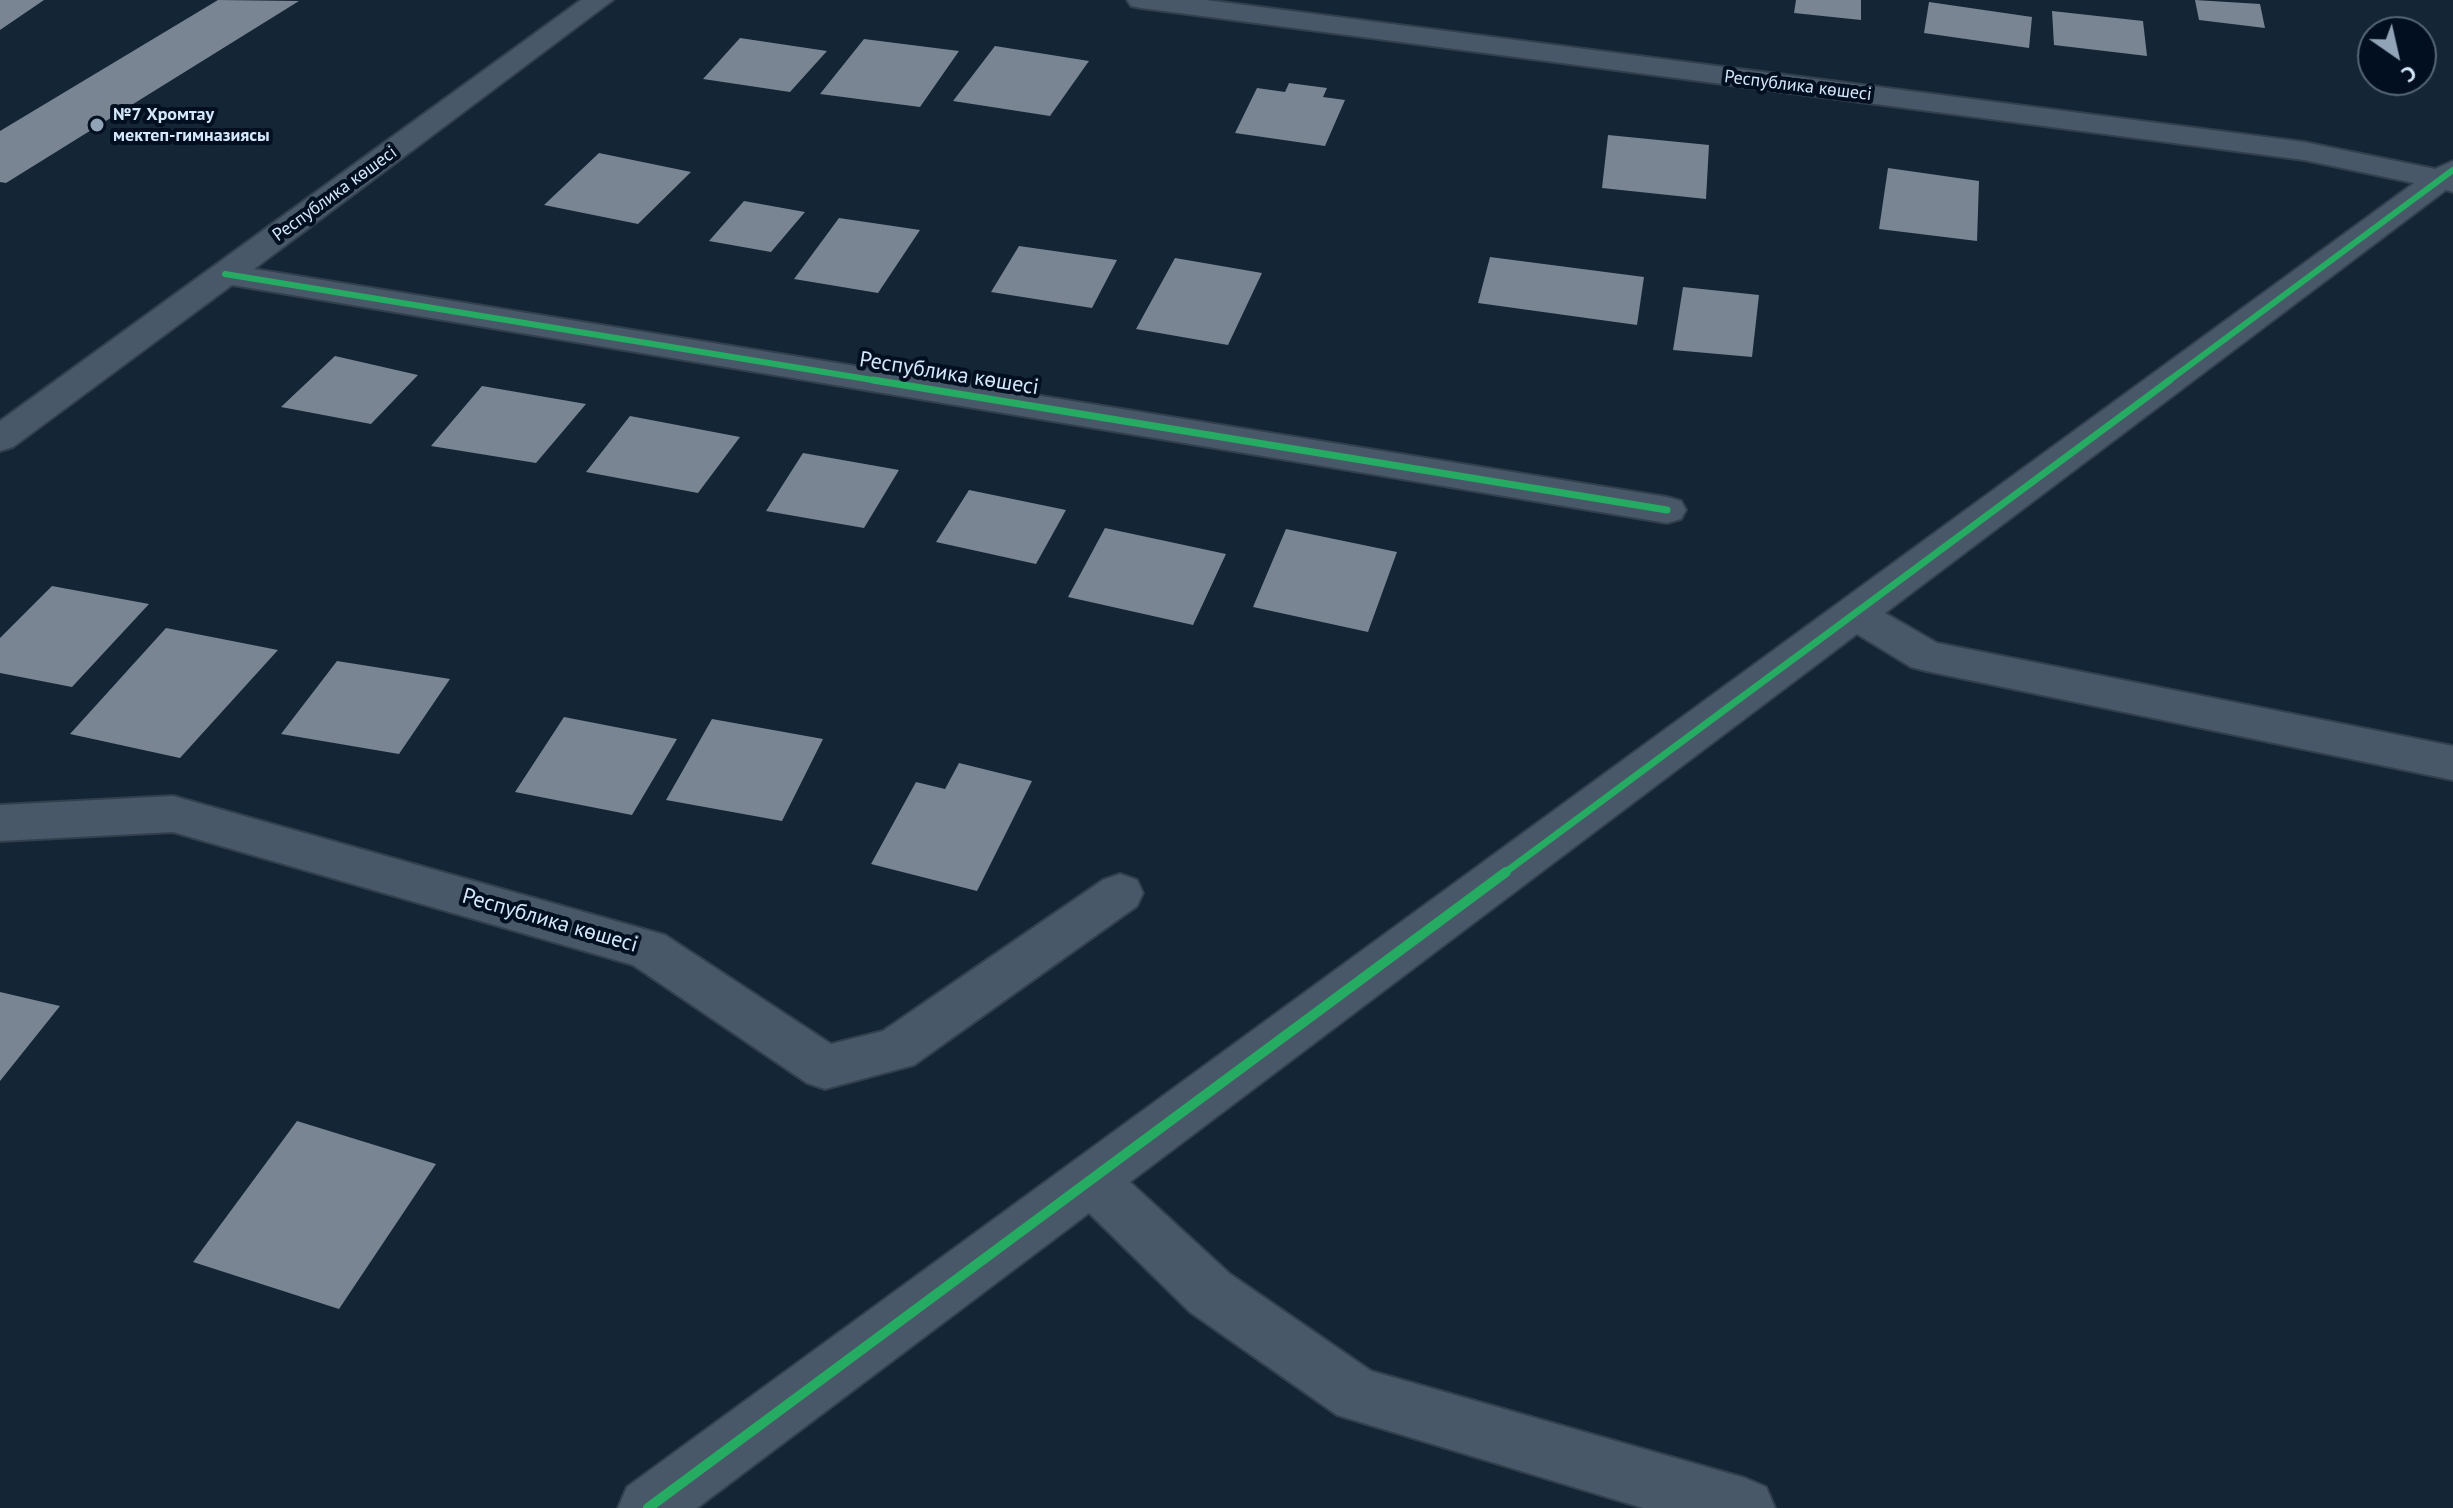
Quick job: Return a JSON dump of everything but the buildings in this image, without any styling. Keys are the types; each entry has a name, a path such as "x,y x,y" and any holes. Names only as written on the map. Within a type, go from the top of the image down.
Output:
{"street":[{"name":"Республика көшесі","path":"0,439 599,0"},
{"name":"Республика көшесі","path":"1141,0 2304,151 2448,177"},
{"path":"648,1508 1854,613 2448,177"},
{"name":"Республика көшесі","path":"225,274 1667,510"},
{"path":"1854,613 1926,656 2453,763"},
{"name":"Республика көшесі","path":"0,823 173,814 648,949 825,1067 896,1050 1120,893"},
{"path":"1091,1180 1210,1293 1357,1395 1745,1508"}],"cycle path":[{"path":"648,1508 2453,170"},
{"path":"225,274 1667,510"}],"place":[{"name":"№7 Хромтау мектеп-гимназиясы","path":"97,125"}]}
